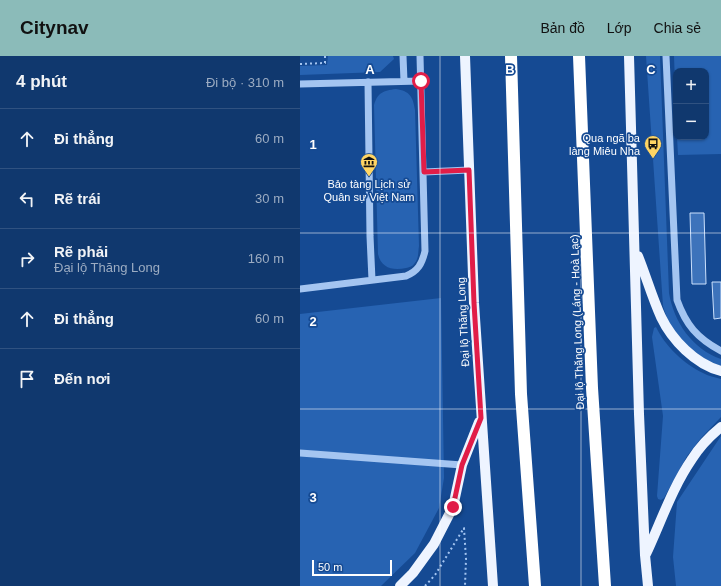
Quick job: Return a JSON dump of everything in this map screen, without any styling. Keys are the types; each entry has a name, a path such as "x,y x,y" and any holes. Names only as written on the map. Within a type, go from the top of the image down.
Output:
{"highway":[{"path":"511,56 520,394 535,586"},
{"name":"Đại lộ Thăng Long (Láng - Hoà Lạc)","path":"579,56 592,388 605,586"}],"main road":[{"name":"Đại lộ Thăng Long","path":"465,56 474,303 493,586"},
{"path":"629,56 638,414 648,586"},
{"path":"635,249 661,317 671,332 691,355 721,371"},
{"path":"400,586 413,573 434,544 453,507 462,465 481,418"},
{"path":"645,555 669,499 688,464 704,442 721,427"}],"street":[{"path":"403,56 404,81"},
{"path":"300,289 406,276 413,273 423,261 426,251 420,56"},
{"path":"666,56 677,300 691,329 705,342 721,351"},
{"path":"300,84 421,81"},
{"path":"368,82 372,280"},
{"path":"424,172 469,170"},
{"path":"300,453 462,465"}],"path":[{"path":"300,64 325,63 325,56"},
{"path":"426,586 435,575 464,528 466,559 465,586"}],"shaded area":[{"path":"328,56 393,56 394,59 380,72 300,75 300,66 327,65"},
{"path":"646,56 660,56 669,293 671,304 686,333 701,349 721,359 721,366 702,357 679,338 668,320 663,306"},
{"path":"674,56 721,56 721,154 678,155 677,140 709,140 709,68 674,68"},
{"path":"396,89 405,91 410,95 415,110 419,246 418,258 413,265 406,268 392,269 382,263 378,254 374,105 379,95"},
{"path":"441,298 444,478 439,508 415,553 381,586 300,586 300,314"},
{"path":"656,327 664,341 682,360 705,374 721,379 721,417 701,438 687,456 664,498 661,500 658,499 657,496 663,416 652,337 654,328"},
{"path":"721,436 721,586 676,586 673,557 677,502"}],"building":[{"path":"690,213 704,213 706,284 692,284"},
{"path":"712,282 721,282 721,318 714,319"}],"place":[{"name":"Qua ngã ba làng Miêu Nha","path":"653,159"},
{"name":"Bảo tàng Lịch sử Quân sự Việt Nam","path":"369,177"}],"route":[{"path":"421,81 424,172 469,170 474,303 481,418 462,465 453,507"}]}
